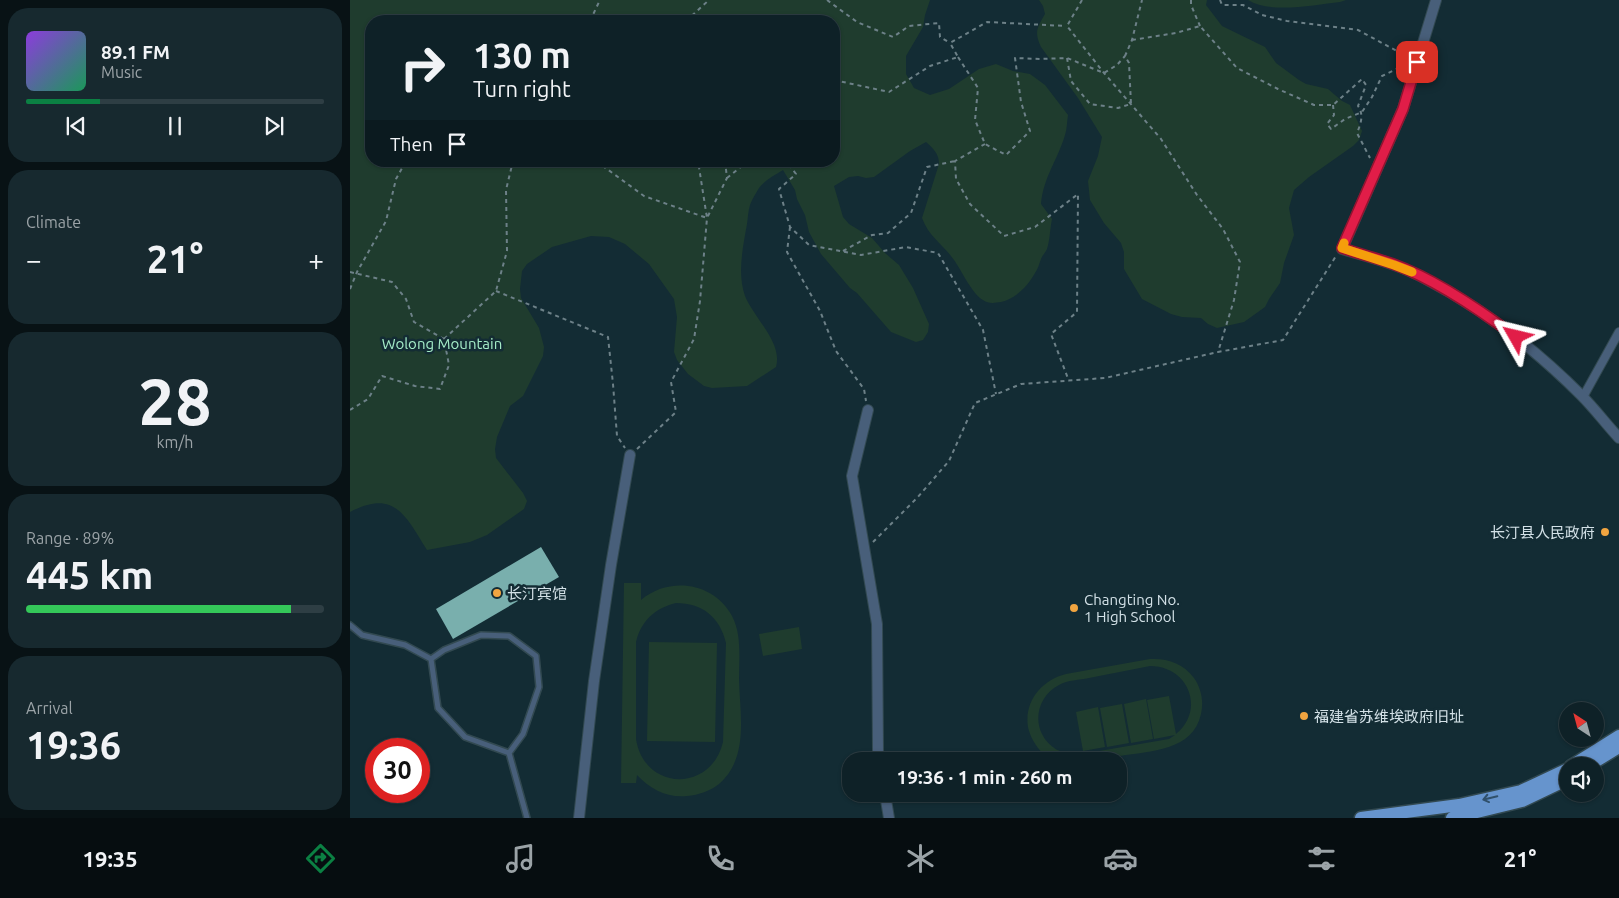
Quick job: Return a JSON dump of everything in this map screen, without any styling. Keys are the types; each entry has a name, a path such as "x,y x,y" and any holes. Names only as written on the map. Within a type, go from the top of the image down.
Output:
{"main road":[{"path":"1586,757 1619,736"},
{"path":"1603,757 1619,747"},
{"path":"1362,818 1459,805 1520,791 1559,773"},
{"path":"1452,818 1522,800 1559,783"}],"street":[{"path":"1436,0 1403,109 1342,248 1394,265 1423,277 1488,316 1543,359 1583,397 1619,438"},
{"path":"1583,397 1619,332"},
{"path":"868,410 852,476 877,624 878,752"},
{"path":"579,818 594,682 611,565 630,455"},
{"path":"886,802 889,818"}],"lane":[{"path":"350,625 362,635 405,645 431,659"},
{"path":"431,659 444,650 481,635 508,636 536,656 540,687 523,734 509,752"},
{"path":"431,659 438,708 465,736 509,752"},
{"path":"509,752 527,818"}],"path":[{"path":"593,15 600,0"},
{"path":"693,15 709,0"},
{"path":"827,0 857,22 893,37 909,26 939,23 940,37 950,43 978,88 975,120 985,144 1006,155 1030,131 1022,102 1015,58 1067,58 1104,73"},
{"path":"1067,26 1082,0"},
{"path":"1104,73 1117,65 1126,56 1142,0"},
{"path":"1191,0 1191,5 1200,26 1237,68 1314,105 1333,105 1362,79 1366,85 1358,106 1362,112"},
{"path":"1220,0 1222,6 1243,5 1262,15 1287,21 1358,30 1416,65"},
{"path":"950,43 987,22 1067,26 1104,73 1161,139 1197,195 1223,229 1240,262 1234,300 1218,352"},
{"path":"1132,40 1176,33 1200,26"},
{"path":"1126,56 1129,63 1132,104"},
{"path":"840,81 889,92 930,66 958,57"},
{"path":"1067,58 1071,81 1090,104 1118,108 1132,104"},
{"path":"1376,170 1357,133 1362,112 1382,76 1401,68 1416,65"},
{"path":"1333,105 1334,115 1327,124 1331,130 1345,119 1362,112"},
{"path":"843,252 872,235 888,233 911,213 927,167 955,161 985,144"},
{"path":"955,161 956,178 970,204 1004,236 1035,227 1078,194 1077,312 1052,334 1069,381"},
{"path":"350,289 357,272 386,221 396,179 403,167"},
{"path":"444,339 496,291 507,250 506,190 512,167"},
{"path":"604,167 644,196 708,218"},
{"path":"496,291 608,337 617,436 630,455 676,412 671,382 694,339 700,301 708,218 699,167"},
{"path":"725,167 727,178"},
{"path":"708,218 727,178 741,167"},
{"path":"791,167 796,174 779,190 790,227 787,252 820,311 836,351 864,389 868,410"},
{"path":"790,227 809,245 843,252 861,255 906,247 938,253 983,330 996,394"},
{"path":"864,550 917,498 949,461 975,403 1021,384 1105,378 1218,352 1282,340 1342,248"},
{"path":"350,272 357,272 392,282 406,298 414,322 444,339 449,365 440,389 414,386 382,376 368,399 350,410"}],"green space":[{"name":"Wolong Mountain","path":"350,0 930,0 923,27 906,56 906,74 914,88 930,95 949,89 979,69 996,64 1013,71 1030,74 1045,85 1068,115 1065,135 1042,195 1041,204 1052,219 1047,249 1029,283 1016,295 1006,300 989,303 979,297 971,288 954,260 925,225 922,218 939,164 936,152 926,142 874,177 849,177 834,186 843,217 849,224 872,238 899,265 913,288 929,324 928,332 923,340 916,342 891,332 821,254 809,232 805,215 795,190 783,170 764,183 755,194 749,207 742,251 741,278 745,296 772,340 777,358 776,367 747,386 712,388 704,386 688,374 677,360 674,352 677,317 674,299 649,264 625,244 609,237 591,236 552,247 527,264 522,271 521,298 539,328 544,347 543,356 523,396 510,406 497,437 495,449 496,458 527,501 524,509 487,535 470,542 427,550 405,517 398,510 389,505 378,503 365,505 350,512"},
{"path":"1039,0 1207,0 1206,5 1222,26 1265,47 1276,63 1299,80 1306,84 1328,89 1350,105 1362,131 1359,140 1294,190 1289,208 1294,235 1284,263 1280,283 1265,307 1244,322 1217,328 1201,318 1182,317 1171,314 1142,299 1124,269 1124,252 1121,243 1104,223 1090,200 1088,181 1098,156 1102,137 1078,98 1041,47 1037,30 1045,14"},
{"path":"1248,0 1346,0 1280,8 1268,7"},
{"path":"624,583 641,583 641,600 652,592 664,588 690,586 703,590 714,596 724,605 732,616 737,631 741,735 735,762 729,774 719,784 708,791 696,795 673,796 659,792 637,775 636,783 621,783","holes":["676,603 702,609 708,613 719,626 726,643 723,742 716,759 705,770 692,777 678,779 664,776 651,769 642,756 636,739 636,642 641,628 655,612 668,605"]},
{"path":"799,627 802,649 763,656 759,634"},
{"path":"649,642 717,643 715,742 647,741"},
{"path":"1150,659 1174,662 1194,678 1200,690 1202,700 1201,714 1196,726 1189,735 1169,747 1127,755 1127,752 1093,752 1169,739 1175,735 1154,739 1147,700 1169,696 1176,734 1185,724 1190,713 1191,701 1188,691 1183,681 1174,673 1163,668 1150,666 1070,681 1062,683 1047,694 1040,706 1038,720 1042,734 1048,743 1064,752 1042,752 1034,743 1027,718 1036,693 1049,681 1057,677"},
{"path":"1146,699 1153,739 1131,743 1124,704"},
{"path":"1122,704 1129,743 1107,747 1100,708"},
{"path":"1098,707 1105,747 1083,751 1076,712"}],"building":[{"name":"长汀宾馆","path":"541,547 559,577 453,639 436,609"}],"slow traffic":[{"path":"1344,243 1342,248 1412,272"}],"place":[{"name":"长汀县人民政府","path":"1605,532"},
{"name":"长汀宾馆","path":"497,593"},
{"name":"Changting No. 1 High School","path":"1074,608"},
{"name":"福建省苏维埃政府旧址","path":"1304,716"}],"route":[{"path":"1417,62 1403,109 1342,248 1394,265 1423,277 1488,316 1516,337"}]}
